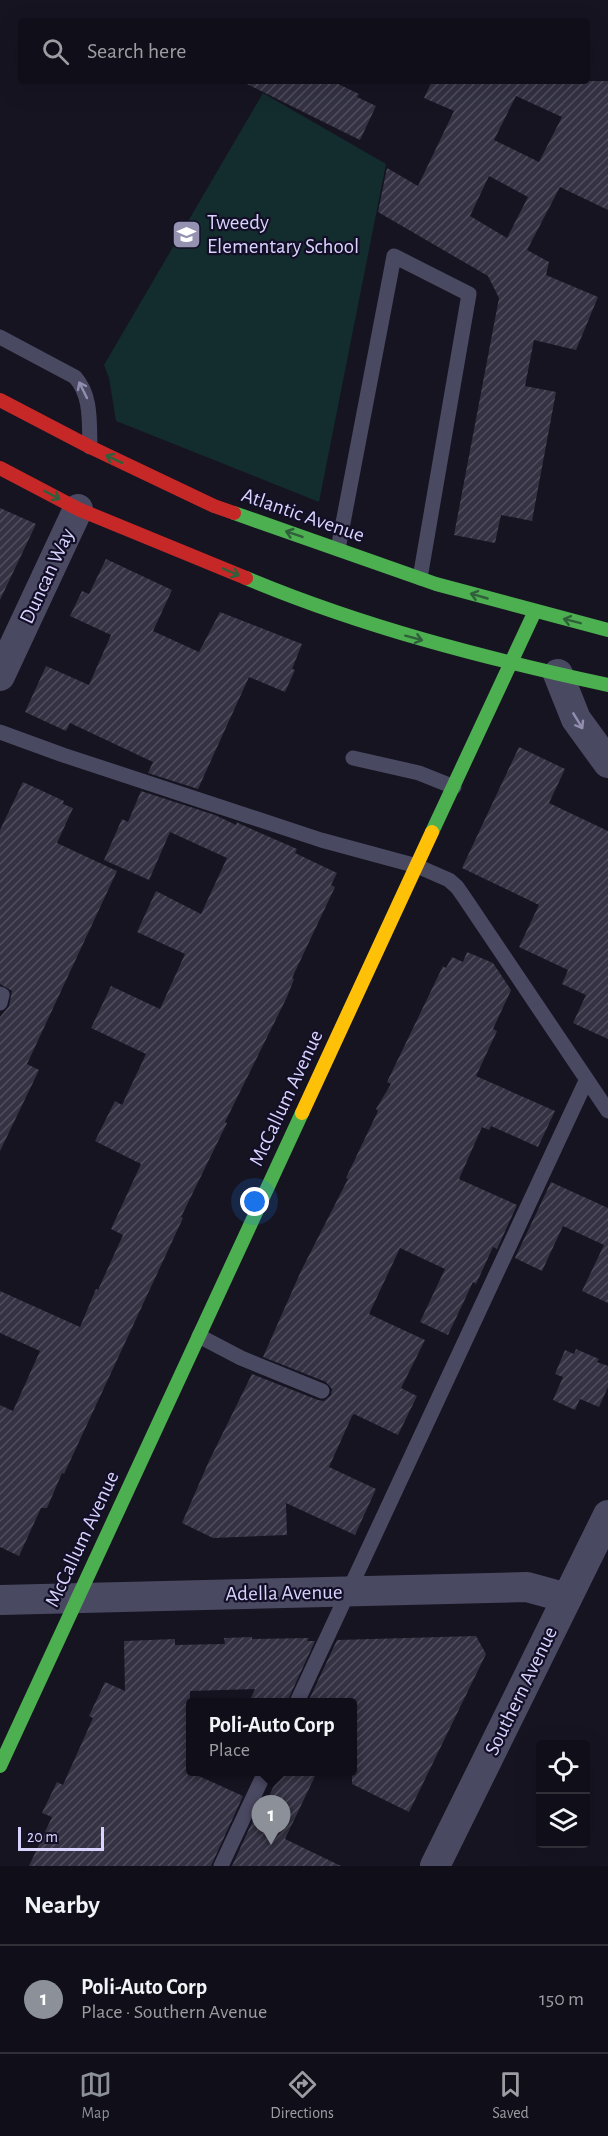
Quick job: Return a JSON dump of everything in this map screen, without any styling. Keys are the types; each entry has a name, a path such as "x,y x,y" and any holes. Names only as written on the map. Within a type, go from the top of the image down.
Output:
{"main road":[{"name":"Atlantic Avenue","path":"0,400 90,447 214,506 420,578 608,630"},
{"path":"0,468 78,509 280,593 406,636 511,664 608,685"},
{"name":"McCallum Avenue","path":"0,1766 535,611"}],"street":[{"name":"Duncan Way","path":"0,676 78,509"},
{"path":"558,674 576,719 608,763"},
{"name":"Southern Avenue","path":"435,1866 608,1515"},
{"name":"Adella Avenue","path":"0,1600 527,1587 567,1598"}],"lane":[{"path":"338,549 394,256 469,294 420,578"},
{"path":"0,337 75,377 81,383 88,400 90,447"},
{"path":"0,732 321,840 417,866 449,880 457,886 608,1111"},
{"path":"353,758 419,773 454,787"},
{"path":"0,994 3,995 0,1003"},
{"path":"299,1698 586,1081"},
{"path":"199,1336 241,1358 322,1391"},
{"path":"221,1866 263,1776"}],"green space":[{"path":"263,93 386,164 319,502 116,421 109,378 104,365"}],"building":[{"path":"590,81 608,81 608,210 560,187 527,250 549,262 546,275 598,297 576,350 534,340 525,386 556,392 532,521 501,515 495,543 454,535 499,298 488,276 378,212 387,168 418,186 454,111 424,98 431,84 590,84","holes":["516,96 562,117 539,162 494,140","489,176 528,197 507,238 470,216"]},
{"path":"247,84 338,84 359,94 357,97 376,106 360,140"},
{"path":"0,508 36,524 0,600"},
{"path":"106,559 172,590 153,631 199,652 220,612 302,644 292,669 295,670 285,692 249,677 198,789 148,773 153,762 70,723 66,731 25,712 46,666 89,685 111,635 70,616 82,591 89,594"},
{"path":"519,747 565,769 549,803 608,831 608,1039 573,1023 586,995 562,984 568,970 519,947 539,905 462,868"},
{"path":"23,782 64,801 63,804 73,808 57,843 117,871 27,1064 39,1070 0,1151 0,1017 9,1006 12,991 0,984 0,830"},
{"path":"141,791 215,815 236,825 237,822 297,849 295,853 337,873 331,885 335,887 292,978 294,979 287,997 225,1122 227,1123 181,1217 183,1218 64,1474 62,1473 47,1508 41,1508 19,1556 0,1547 0,1405 13,1411 40,1351 0,1333 0,1291 80,1327 123,1235 111,1229 141,1164 95,1141 115,1101 122,1105 146,1054 91,1028 111,986 160,1009 185,954 137,932 156,891 201,914 227,858 170,832 149,880 104,860 122,819 128,822"},
{"path":"467,952 493,963 511,990 493,1029 497,1031 476,1076 555,1111 538,1147 491,1126 489,1130 482,1127 459,1179 517,1205 497,1249 493,1247 476,1284 473,1282 448,1335 420,1322 445,1269 400,1248 369,1314 425,1340 401,1388 417,1396 398,1435 354,1414 329,1467 376,1489 355,1535 286,1503 287,1535 213,1538 182,1523 209,1461 252,1374 318,1400 324,1401 331,1395 332,1389 326,1382 263,1357 301,1271 348,1179 346,1178 378,1111 376,1109 391,1084 387,1082 443,966 446,968 452,957 463,962"},
{"path":"551,1182 608,1208 608,1303 582,1291 604,1245 563,1226 542,1271 515,1258"},
{"path":"576,1349 599,1359 597,1362 608,1366 608,1387 599,1407 580,1399 575,1410 553,1400 563,1377 555,1374 565,1350 574,1354"},
{"path":"476,1636 486,1654 409,1812 352,1784 352,1776 357,1776 357,1698 310,1698 337,1640"},
{"path":"224,1638 309,1638 307,1641 315,1641 289,1698 251,1698 255,1689 190,1691 190,1698 186,1698 186,1776 199,1776 243,1796 211,1866 29,1866 52,1817 42,1813 57,1782 63,1785 93,1718 89,1716 105,1682 125,1691 124,1641 175,1639 175,1645 225,1644"},
{"path":"278,1776 315,1776 285,1839 341,1866 232,1866 261,1803 265,1805"}],"traffic: fast":[{"path":"234,513 436,584 608,630"},
{"path":"246,578 334,612 424,640 608,685"},
{"path":"432,832 535,611"},
{"path":"0,1766 302,1113"}],"traffic: slow":[{"path":"302,1113 432,832"}],"traffic: jam":[{"path":"0,400 90,447 214,506 234,513"},
{"path":"0,468 78,509 246,578"}],"place":[{"name":"Tweedy Elementary School","path":"186,234"},
{"name":"Poli-Auto Corp","path":"271,1845"}]}
